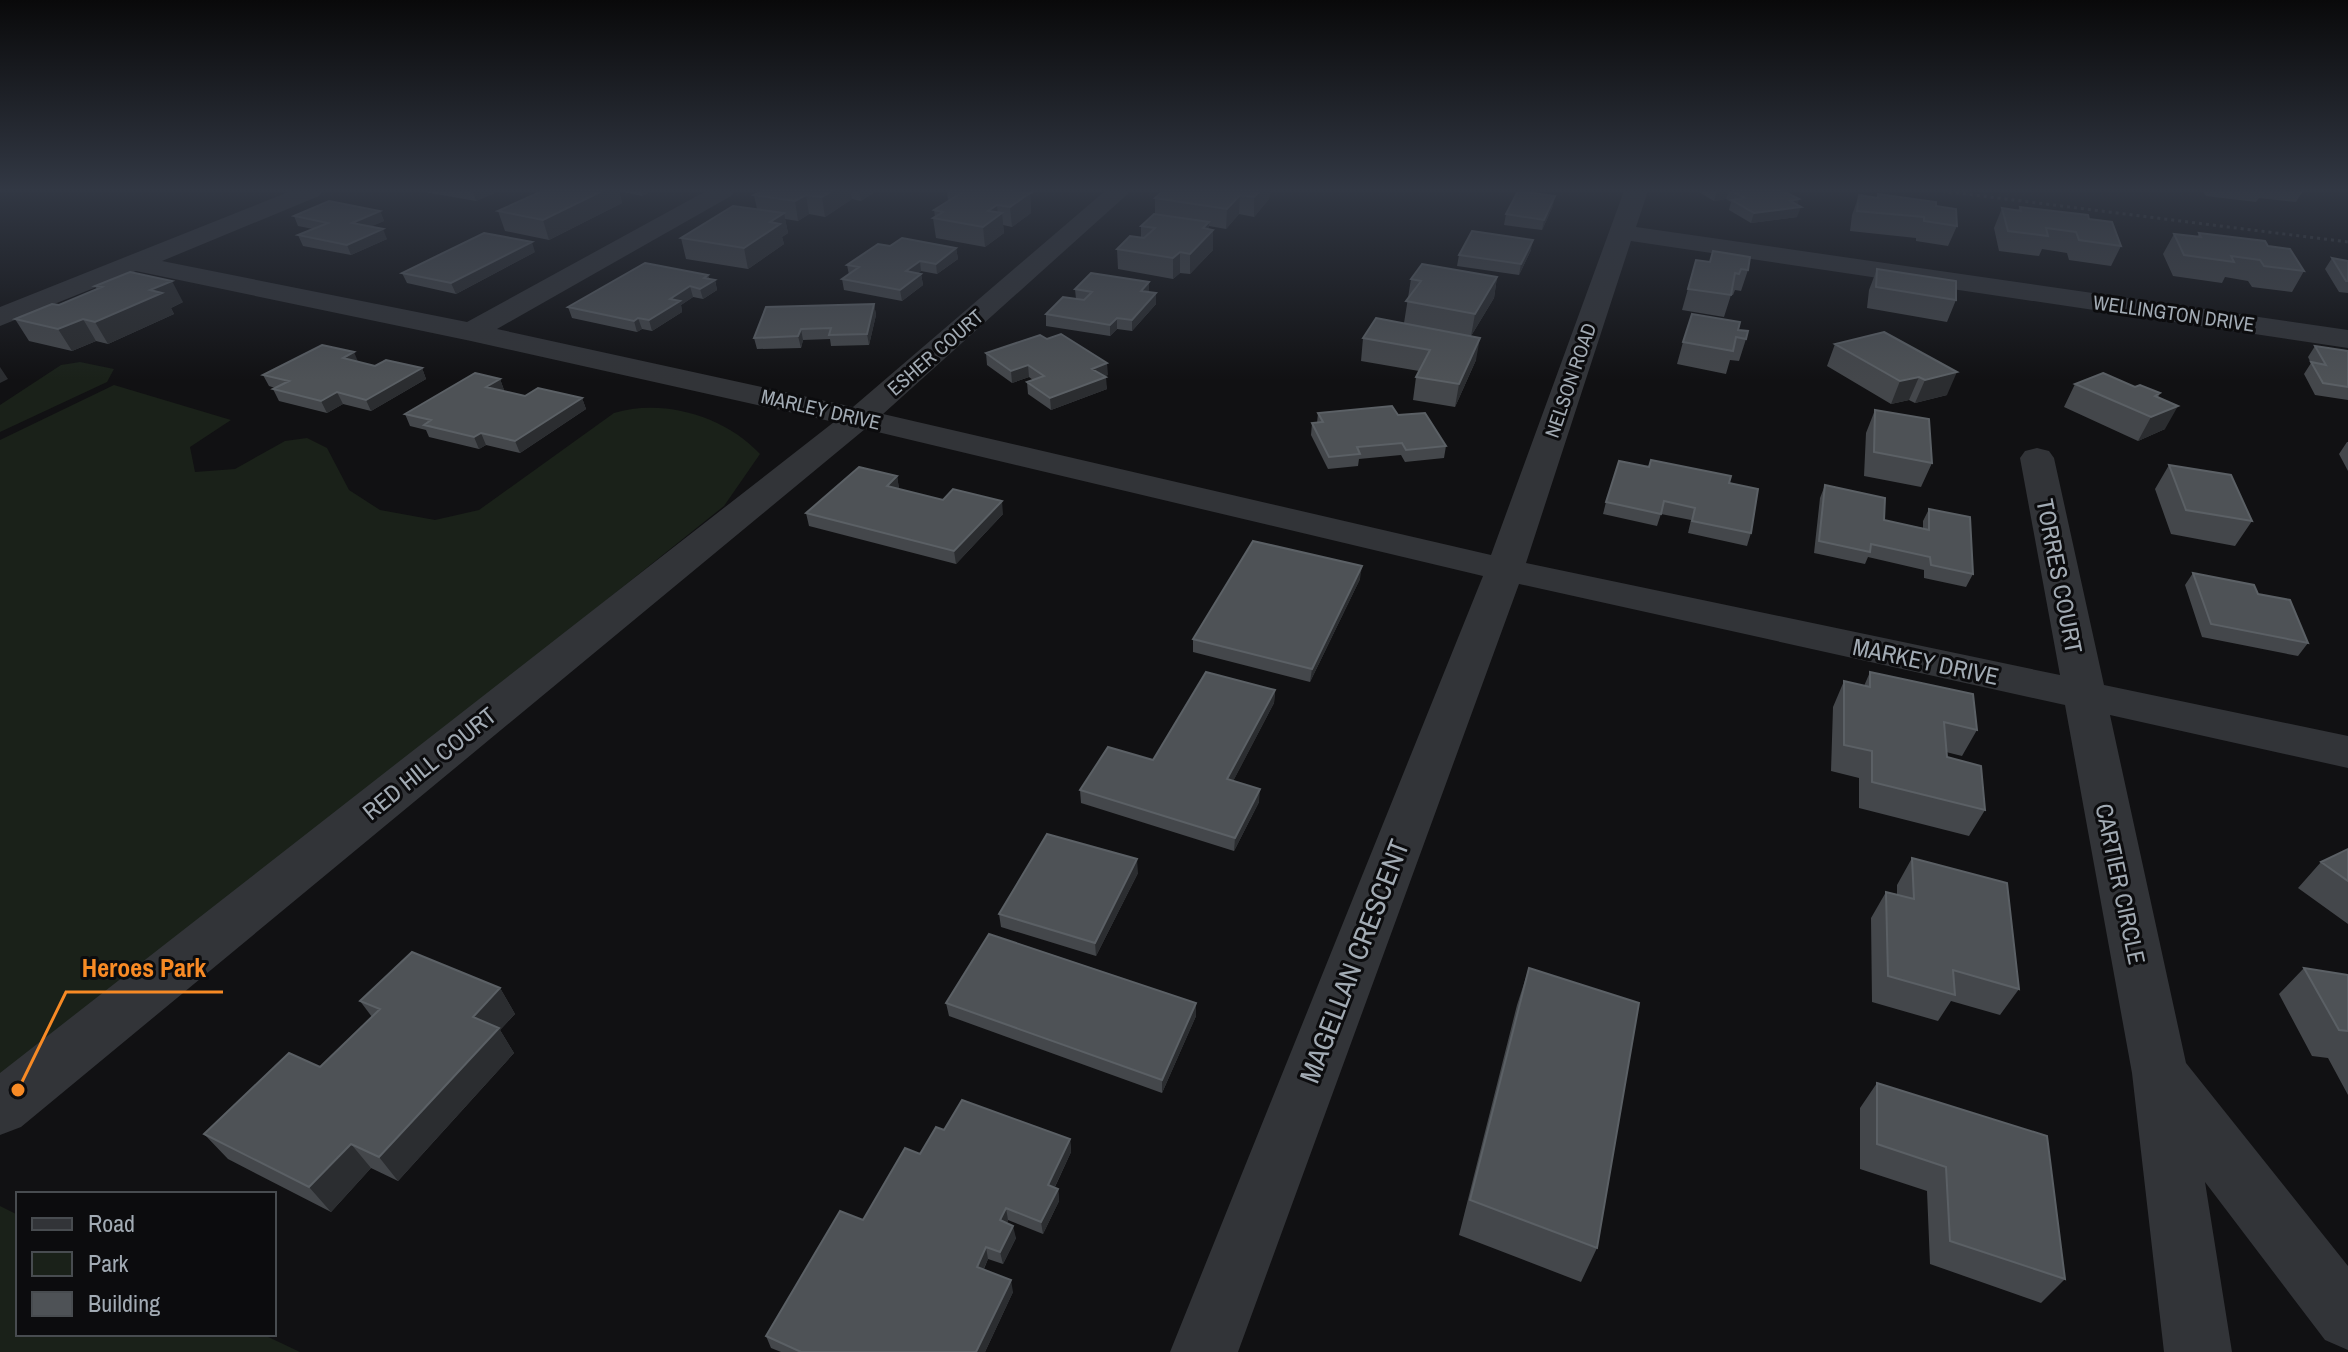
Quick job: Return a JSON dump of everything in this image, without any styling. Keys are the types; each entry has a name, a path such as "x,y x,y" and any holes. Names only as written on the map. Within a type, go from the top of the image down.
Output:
{"street":[{"path":"0,317 156,254"},
{"path":"471,332 610,254"},
{"name":"ESHER COURT","path":"859,418 1047,254"},
{"name":"NELSON ROAD","path":"1505,570 1612,254"},
{"name":"WELLINGTON DRIVE","path":"1770,254 2348,339"},
{"name":"MARLEY DRIVE","path":"134,263 471,332 859,418 1505,570"},
{"name":"RED HILL COURT","path":"0,1108 859,418"},
{"name":"TORRES COURT","path":"2037,458 2083,694"},
{"name":"MARKEY DRIVE","path":"1505,570 2348,752"},
{"name":"MAGELLAN CRESCENT","path":"1204,1352 1505,570"},
{"name":"CARTIER CIRCLE","path":"2083,694 2160,1073 2198,1352"},
{"name":"CARTIER CIRCLE","path":"2160,1073 2293,1250 2348,1317"}],"green space":[{"path":"80,362 114,369 107,382 0,432 0,405 61,365"},
{"path":"114,385 231,420 190,447 195,472 235,469 285,441 307,438 327,448 349,490 380,510 435,520 479,510 614,413 633,409 672,409 711,420 729,429 760,454 724,506 139,974 0,1130 0,440"},
{"path":"0,1206 16,1214 16,1336 266,1336 300,1352 0,1352"}],"building":[{"path":"441,254 508,254 451,283 402,273"},
{"path":"863,254 948,254 936,264 920,261 906,271 921,274 900,290 842,279 859,267 847,265"},
{"path":"1149,254 1178,254 1173,258"},
{"path":"1459,254 1526,254 1521,264"},
{"path":"1712,254 1750,257 1748,270 1741,269 1739,274 1735,273 1731,295 1688,289 1696,260 1710,262"},
{"path":"2293,254 2304,271 2264,266 2260,260 2231,256 2234,262 2184,255"},
{"path":"2332,258 2348,261 2348,281 2346,281"},
{"path":"645,263 708,275 704,278 715,280 700,289 690,286 670,299 680,301 649,320 638,318 634,321 568,307"},
{"path":"1422,264 1497,277 1475,314 1406,301 1421,281 1411,279"},
{"path":"1877,269 1956,281 1956,300 1876,287"},
{"path":"130,272 172,281 150,290 162,293 95,322 83,319 58,329 15,319 52,304 59,305"},
{"path":"1091,273 1149,282 1141,291 1156,293 1132,320 1117,318 1110,325 1046,314 1063,297 1084,300 1092,292 1075,289"},
{"path":"874,304 867,334 829,335 831,328 801,329 798,336 754,338 766,307"},
{"path":"1692,314 1740,322 1738,330 1748,331 1746,339 1736,337 1733,351 1683,342"},
{"path":"1376,318 1480,338 1459,384 1416,377 1430,350 1363,338"},
{"path":"1884,332 1957,372 1925,380 1919,377 1900,381 1835,344"},
{"path":"1061,334 1107,363 1092,369 1106,377 1050,398 1027,382 1044,376 1028,365 1011,371 986,353 1040,335 1047,339"},
{"path":"322,345 354,352 343,358 375,366 386,360 422,368 366,400 337,392 321,401 273,389 289,381 263,375"},
{"path":"2315,346 2348,351 2348,387 2323,383 2311,362 2326,365"},
{"path":"475,373 500,379 486,387 525,396 538,388 582,398 515,441 481,433 474,437 424,425 431,420 405,414"},
{"path":"2103,373 2135,387 2140,385 2160,393 2155,396 2178,406 2151,417 2075,384"},
{"path":"1392,406 1398,415 1425,413 1446,446 1406,450 1402,443 1357,447 1360,454 1329,457 1312,423 1323,422 1318,413"},
{"path":"1875,410 1929,419 1932,463 1874,452"},
{"path":"1651,460 1731,476 1729,483 1758,489 1751,533 1692,521 1695,508 1664,501 1661,514 1606,502 1619,461 1649,467"},
{"path":"2169,465 2231,475 2252,521 2186,510"},
{"path":"859,467 897,476 887,486 943,500 953,489 1002,501 954,551 806,513"},
{"path":"1825,485 1885,498 1884,520 1929,530 1929,509 1970,517 1973,574 1931,565 1930,557 1871,544 1870,552 1819,541"},
{"path":"1253,541 1362,566 1312,669 1193,639"},
{"path":"2193,573 2254,585 2258,594 2290,600 2308,643 2211,624"},
{"path":"1206,672 1275,690 1227,779 1260,789 1235,838 1080,790 1108,747 1153,760"},
{"path":"1870,672 1973,694 1977,730 1944,722 1947,757 1981,766 1985,810 1872,782 1872,751 1844,745 1844,681 1870,687"},
{"path":"1047,834 1137,859 1095,943 999,914"},
{"path":"2348,849 2348,881 2321,862"},
{"path":"1912,858 2007,883 2019,989 1953,970 1955,995 1888,976 1886,892 1914,899"},
{"path":"989,934 1196,1003 1162,1080 946,1003"},
{"path":"412,952 500,988 473,1017 499,1028 379,1157 351,1144 309,1187 204,1134 289,1053 320,1067 380,1009 360,1001"},
{"path":"1529,968 1639,1003 1597,1248 1470,1200"},
{"path":"2304,968 2348,975 2348,1031 2339,1030"},
{"path":"1877,1083 2047,1136 2065,1279 1950,1241 1946,1167 1877,1144"},
{"path":"962,1100 1070,1139 1048,1185 1058,1189 1041,1222 1006,1208 1000,1220 1013,1226 1000,1252 986,1247 977,1267 1011,1280 976,1352 801,1352 766,1336 840,1211 863,1220 905,1148 920,1154 936,1127 944,1130"}],"place":[{"name":"Heroes Park","path":"18,1090"}]}
